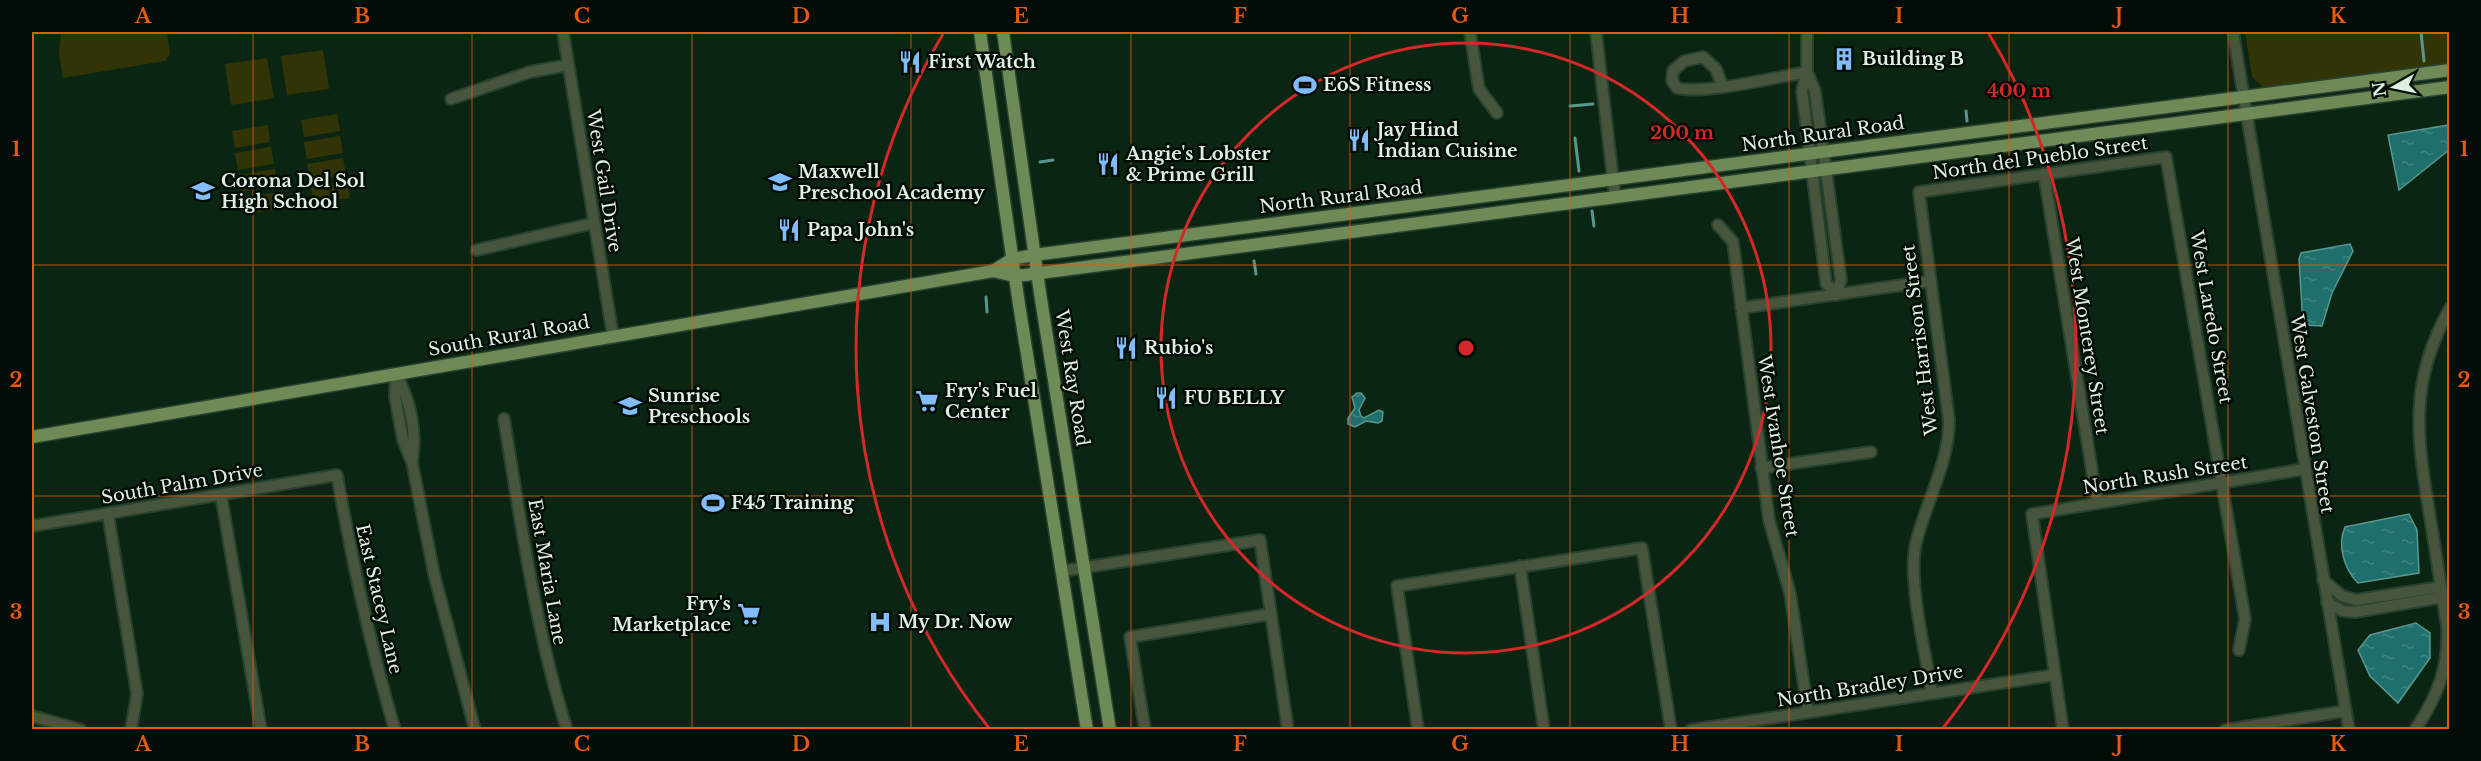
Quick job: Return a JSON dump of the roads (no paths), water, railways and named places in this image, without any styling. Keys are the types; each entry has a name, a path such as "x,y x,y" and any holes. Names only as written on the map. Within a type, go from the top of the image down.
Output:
{"main road":[{"name":"West Ray Road","path":"980,32 1025,275 1084,566 1110,729"},
{"name":"West Ray Road","path":"1003,32 1025,275 1062,571 1087,729"},
{"name":"North Rural Road","path":"1025,275 1827,169 2245,105 2450,70"},
{"name":"North Rural Road","path":"1023,257 1824,152 2245,105 2450,87"},
{"name":"South Rural Road","path":"32,436 993,271 1023,257"},
{"name":"South Rural Road","path":"993,271 1025,275"}],"street":[{"name":"West Gail Drive","path":"563,32 613,336"},
{"path":"1470,32 1479,89 1497,112"},
{"path":"1596,32 1615,197"},
{"path":"1807,32 1807,72 1802,91 1826,283 1836,295"},
{"name":"West Galveston Street","path":"2233,32 2349,729"},
{"path":"1722,85 1716,69 1703,57 1684,60 1673,71 1672,81 1677,88 1686,90 1722,85 1807,72"},
{"path":"451,99 530,72 568,65"},
{"path":"1807,72 1815,91 1827,169 1841,280 1836,295"},
{"name":"North del Pueblo Street","path":"1918,192 2166,157"},
{"name":"West Laredo Street","path":"2166,157 2245,619 2239,650"},
{"name":"West Monterey Street","path":"2044,174 2097,502"},
{"name":"West Harrison Street","path":"1918,192 1949,420 1949,444 1922,522 1913,562 1932,693"},
{"path":"477,250 594,223"},
{"name":"West Ivanhoe Street","path":"1718,225 1733,242 1761,468 1772,533 1794,611 1808,712"},
{"path":"1741,308 1930,281"},
{"path":"2415,729 2438,692 2446,663 2447,626 2418,444 2418,413 2429,355 2450,308"},
{"path":"396,374 395,397 401,429 412,462 434,574 475,729"},
{"name":"East Maria Lane","path":"504,419 532,595 548,667 567,729"},
{"path":"1761,468 1871,452"},
{"name":"North Rush Street","path":"2055,675 2032,514 2304,469"},
{"name":"South Palm Drive","path":"32,526 337,475"},
{"name":"East Stacey Lane","path":"337,475 352,565 372,653 395,729"},
{"path":"221,495 261,729"},
{"path":"108,514 137,694 131,729"},
{"path":"1062,571 1260,540 1288,729"},
{"path":"1419,729 1397,586 1642,548 1671,729"},
{"path":"1520,566 1544,729"},
{"path":"2323,580 2342,596 2356,600 2442,592"},
{"path":"2327,602 2343,611 2355,612 2442,592"},
{"path":"1145,729 1130,637 1271,614"},
{"path":"2055,675 2063,729"},
{"name":"North Bradley Drive","path":"1691,729 2055,675"},
{"path":"2225,729 2345,711"},
{"path":"32,716 81,729"}],"water":[{"path":"2449,125 2449,150 2399,190 2388,135"},
{"path":"2350,244 2353,251 2332,293 2322,326 2303,325 2299,259 2301,253"},
{"path":"1361,393 1365,398 1359,410 1361,416 1364,418 1379,410 1383,412 1382,421 1378,423 1366,421 1355,427 1348,424 1348,418 1355,408 1352,397"},
{"path":"2409,514 2417,530 2419,573 2358,583 2343,557 2342,541 2345,527"},
{"path":"2416,623 2430,633 2430,658 2398,703 2370,676 2358,650 2370,635"}],"waterway":[{"path":"2421,32 2424,61"},
{"path":"1570,106 1593,104"},
{"path":"1966,111 1967,121"},
{"path":"1575,138 1579,171"},
{"path":"1040,162 1053,160"},
{"path":"1592,211 1594,226"},
{"path":"1254,261 1256,274"},
{"path":"986,297 987,312"}],"place":[{"name":"Building B","path":"1844,59"},
{"name":"First Watch","path":"910,62"},
{"name":"EōS Fitness","path":"1305,85"},
{"name":"Jay Hind Indian Cuisine","path":"1359,140"},
{"name":"Angie's Lobster & Prime Grill","path":"1108,164"},
{"name":"Maxwell Preschool Academy","path":"780,182"},
{"name":"Corona Del Sol High School","path":"203,191"},
{"name":"Papa John's","path":"789,230"},
{"name":"Rubio's","path":"1126,348"},
{"name":"FU BELLY","path":"1166,398"},
{"name":"Fry's Fuel Center","path":"927,401"},
{"name":"Sunrise Preschools","path":"630,406"},
{"name":"F45 Training","path":"713,503"},
{"name":"Fry's Marketplace","path":"749,614"},
{"name":"My Dr. Now","path":"880,622"}]}
